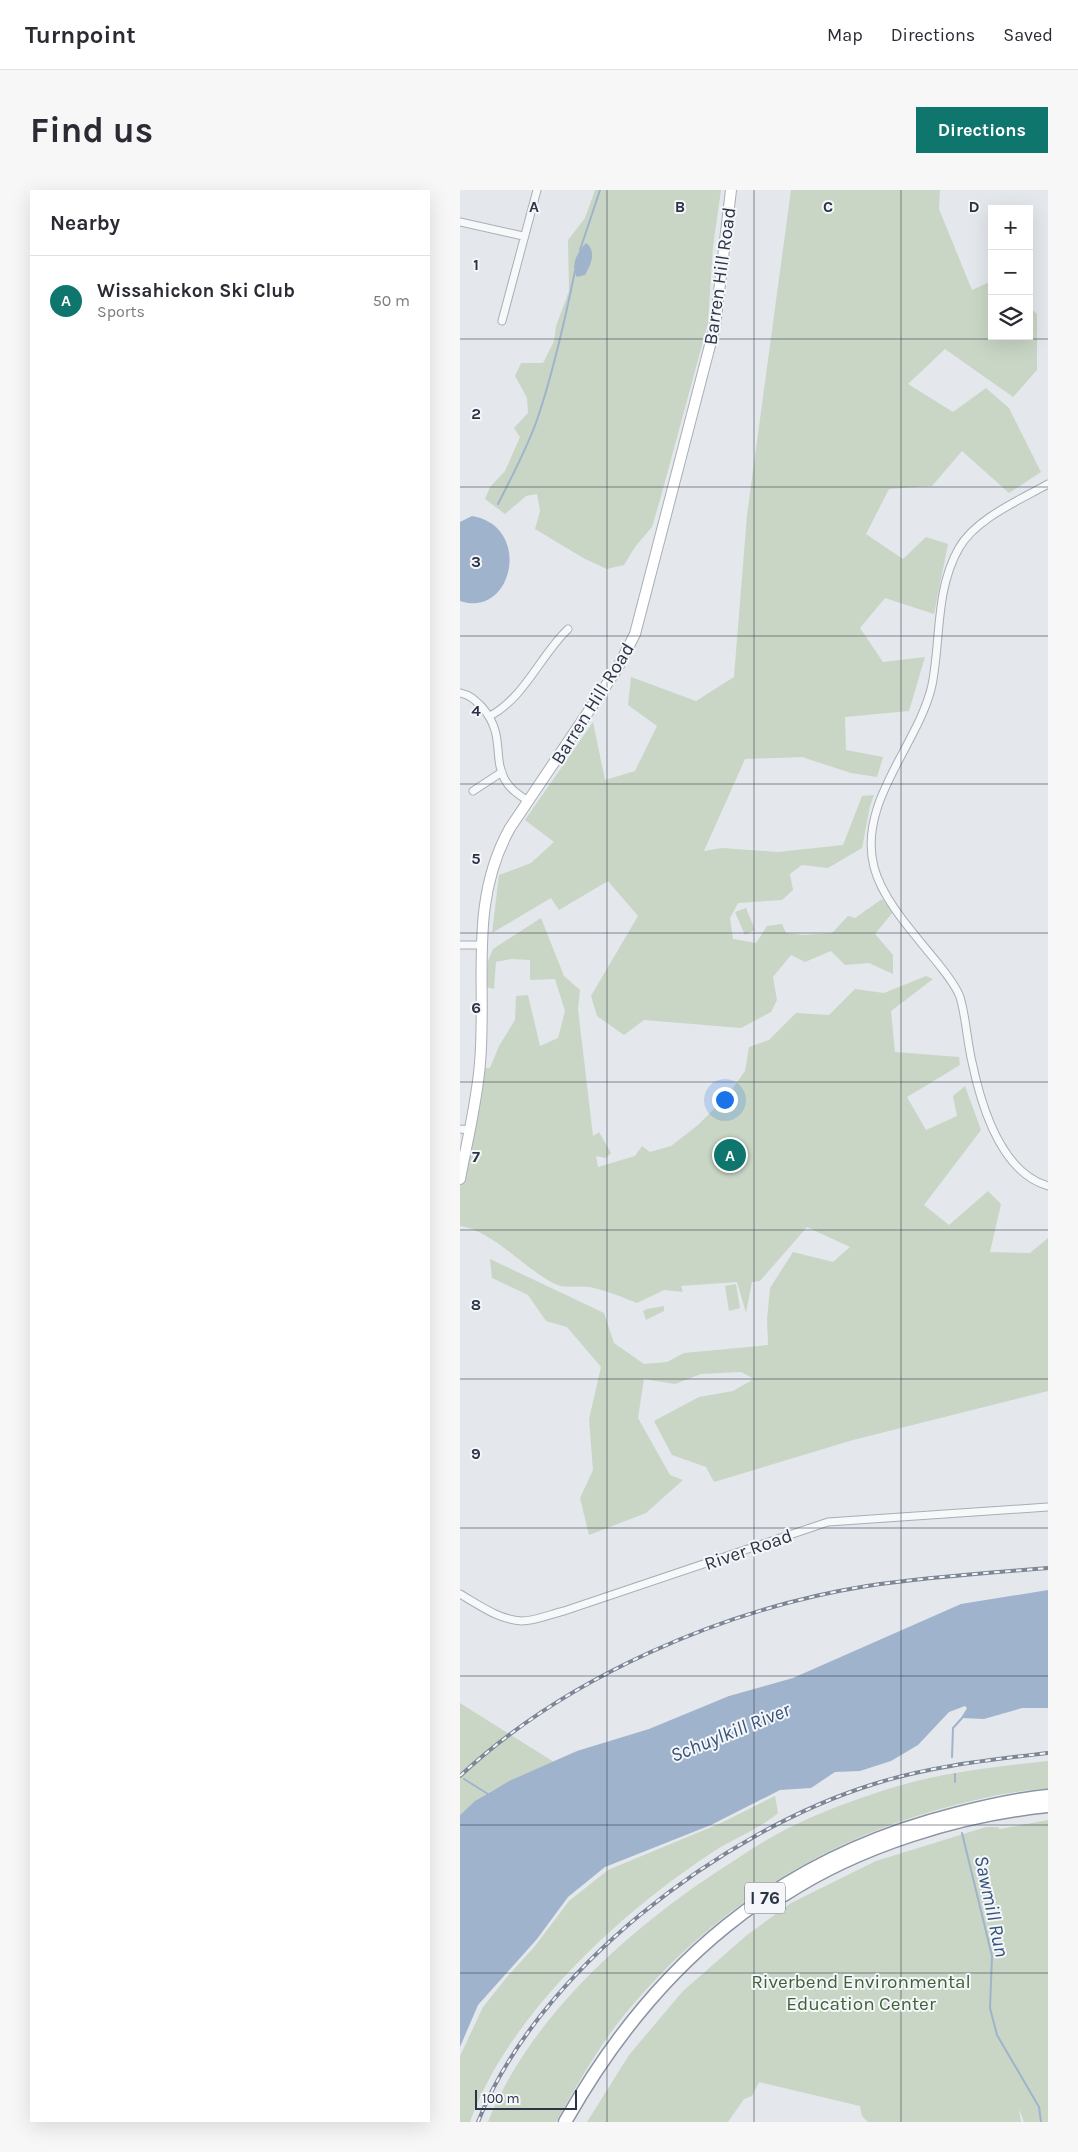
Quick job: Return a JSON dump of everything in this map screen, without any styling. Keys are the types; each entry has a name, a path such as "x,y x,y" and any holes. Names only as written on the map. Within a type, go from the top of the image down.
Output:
{"highway":[{"name":"I 76","path":"565,2122 616,2041 650,1999 697,1951 746,1910 823,1862 896,1830 978,1808 1048,1796"},
{"name":"I 76","path":"574,2122 596,2083 647,2014 705,1954 759,1912 825,1872 894,1842 934,1829 995,1814 1048,1806"}],"street":[{"path":"502,321 523,236 537,190"},
{"name":"Barren Hill Road","path":"460,1179 464,1130 481,1061 481,945 485,901 495,861 506,834 617,669 635,634 715,326 731,190"},
{"path":"460,222 523,236"},
{"path":"1048,484 999,512 977,528 960,546 951,565 944,590 932,685 925,707 891,774 876,813 872,837 874,867 889,899 960,996 972,1063 995,1137 1024,1173 1041,1184 1048,1186"},
{"path":"490,716 513,700 557,640 568,629"},
{"path":"460,692 472,698 490,716 497,735 502,772 509,786 528,801"},
{"path":"472,791 502,772"},
{"path":"460,945 481,945"},
{"name":"River Road","path":"460,1594 486,1610 523,1621 564,1611 828,1522 1048,1507"}],"green space":[{"path":"595,190 721,190 713,247 708,323 652,527 635,547 624,565 607,569 585,559 535,529 540,511 537,494 526,496 505,514 485,499 490,487 505,471 520,437 514,428 528,413 527,398 515,376 521,363 543,363 554,341 556,326 569,291 568,240 585,218"},
{"path":"791,190 940,190 939,209 972,290 988,283 988,340 1033,340 1033,310 1037,314 1037,370 1013,397 945,349 908,384 953,412 986,388 1009,408 1041,472 1009,493 962,451 932,486 889,489 866,534 903,559 926,537 948,544 934,614 885,598 860,628 883,662 925,657 909,711 845,717 846,750 883,757 877,777 851,773 802,757 745,759 704,851 722,848 778,852 843,845 862,796 874,795 862,848 828,868 802,865 790,874 793,890 782,900 738,903 730,918 733,939 756,943 767,926 782,924 786,933 804,935 832,933 848,916 855,918 882,899 893,912 875,934 893,955 893,974 869,963 845,965 831,951 805,962 791,955 773,977 777,1000 771,1012 741,1028 644,1020 624,1035 597,1016 591,996 638,916 608,881 559,910 551,898 492,933 499,875 531,863 554,842 525,820 593,722 605,780 635,771 657,726 628,705 631,677 696,701 734,677 747,515"},
{"path":"746,908 755,930 745,935 735,912"},
{"path":"541,918 564,976 580,990 578,1009 593,1136 599,1132 611,1153 606,1158 596,1156 598,1167 635,1156 642,1146 650,1152 671,1146 698,1125 728,1095 745,1071 749,1047 769,1040 796,1013 829,1015 855,989 884,993 926,976 933,979 891,1011 895,1052 959,1057 960,1065 907,1097 926,1130 957,1116 953,1096 965,1086 981,1130 924,1205 949,1225 988,1191 1001,1204 990,1252 1030,1253 1048,1238 1048,1391 853,1440 714,1482 706,1467 672,1455 654,1421 699,1397 733,1391 754,1379 741,1372 701,1374 675,1384 644,1379 638,1418 670,1475 683,1480 646,1513 589,1535 580,1498 593,1470 589,1419 601,1367 567,1327 546,1321 528,1295 492,1278 490,1259 604,1313 614,1343 644,1364 667,1362 684,1353 768,1345 767,1319 770,1288 793,1252 833,1262 850,1247 807,1227 760,1281 752,1282 746,1313 737,1282 681,1286 683,1292 664,1290 637,1303 595,1288 567,1287 555,1284 531,1269 497,1242 473,1229 460,1226 460,1179 485,1068 490,1068 499,1046 515,1020 516,996 528,995 540,1046 558,1038 565,1011 555,979 530,980 530,960 511,959 496,962 494,989 486,987 488,961 493,949"},
{"path":"736,1284 740,1308 729,1311 725,1286"},
{"path":"664,1306 664,1311 646,1320 643,1311"},
{"path":"460,1703 554,1762 492,1790 460,1815"},
{"path":"1048,1761 1048,1789 989,1797 908,1819 862,1836 818,1857 776,1881 737,1908 699,1938 663,1971 609,2035 581,2078 556,2122 488,2122 507,2082 531,2044 559,2007 591,1973 626,1941 698,1884 773,1836 808,1819 885,1790 945,1775"},
{"path":"775,1796 778,1813 713,1852 678,1876 605,1936 571,1970 539,2006 511,2044 487,2082 470,2122 460,2122 460,2056 483,2007 535,1946 569,1901 608,1870 721,1823"},
{"name":"Riverbend Environmental Education Center","path":"1048,1820 1048,2122 1024,2122 1019,2109 1021,2122 868,2122 862,2116 860,2106 759,2082 752,2096 744,2099 728,2122 587,2122 629,2055 683,1991 747,1935 791,1903 876,1861 986,1827 998,1827 1000,1829"}],"water":[{"path":"586,243 592,254 591,263 585,275 577,277 574,268 575,259"},
{"path":"472,516 491,523 503,536 509,552 509,569 503,585 493,597 478,603 460,601 460,522"},
{"name":"Schuylkill River","path":"1048,1590 1048,1708 1022,1708 984,1719 961,1718 967,1708 965,1706 949,1712 918,1745 891,1761 860,1771 835,1772 811,1788 780,1790 711,1825 605,1867 568,1897 537,1939 478,2005 460,2047 460,1815 475,1801 509,1781 577,1751 649,1729 729,1696 793,1678 961,1604"}],"waterway":[{"path":"580,250 600,190"},
{"path":"498,504 525,450 538,417 559,344 575,271"},
{"name":"Sawmill Run","path":"952,1757 953,1728 963,1717"},
{"name":"Sawmill Run","path":"955,1774 955,1782"},
{"path":"464,1779 488,1794"},
{"name":"Sawmill Run","path":"962,1833 992,1956 990,2008 997,2035 1039,2107 1041,2122"}],"railway":[{"path":"460,1776 502,1740 548,1708 598,1678 650,1652 703,1630 758,1611 867,1586 1048,1568"},
{"path":"478,2122 506,2066 543,2012 589,1961 641,1914 697,1872 756,1835 816,1806 874,1784 938,1768 1048,1753"}],"place":[{"name":"Wissahickon Ski Club","path":"730,1155"}]}
